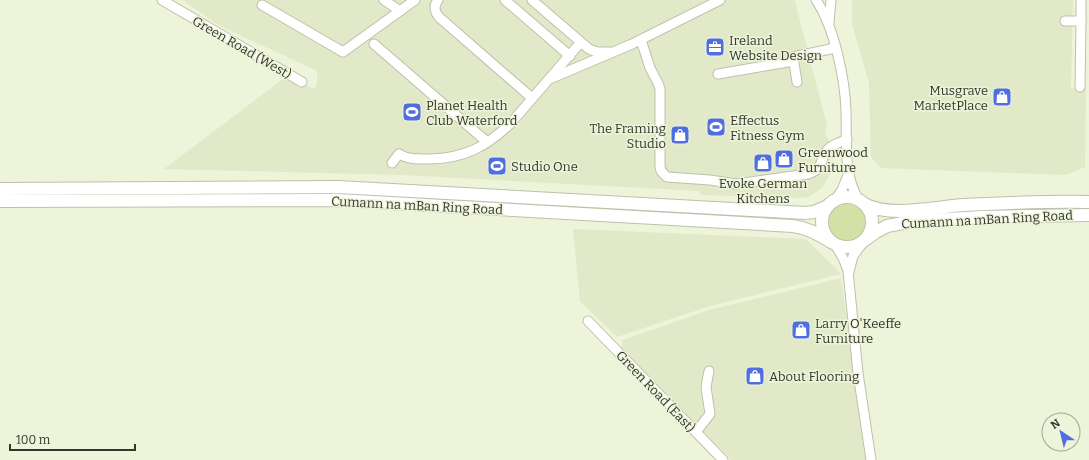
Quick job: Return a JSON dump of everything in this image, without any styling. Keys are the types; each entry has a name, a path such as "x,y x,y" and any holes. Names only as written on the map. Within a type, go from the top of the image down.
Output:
{"main road":[{"name":"Cumann na mBan Ring Road","path":"0,189 338,187 805,213 814,212 831,203"},
{"path":"847,197 862,202 870,211 873,220 872,230 865,240 852,247 843,248 833,243 825,235 822,227 823,213 831,203 847,197"},
{"name":"Cumann na mBan Ring Road","path":"0,201 338,200 793,226 815,232 833,243"},
{"name":"Cumann na mBan Ring Road","path":"862,202 879,209 891,211 962,205 1089,202"},
{"name":"Cumann na mBan Ring Road","path":"865,240 887,226 914,222 982,217 1089,215"}],"street":[{"name":"Green Road (West)","path":"162,0 260,56 302,82"},
{"path":"384,0 400,10"},
{"path":"262,5 343,52 415,0"},
{"path":"438,0 435,5 435,9 440,18 532,98"},
{"path":"505,0 570,56"},
{"path":"532,0 591,50 599,52 612,52 624,48"},
{"path":"545,84 550,79 624,48 720,0"},
{"path":"816,0 824,14 830,30 844,84 848,175 853,191 862,202"},
{"path":"830,30 829,15 831,0"},
{"path":"1080,87 1081,0"},
{"path":"1065,20 1081,21"},
{"path":"641,40 650,71 659,86 660,166 661,171 667,177 710,180 736,184 808,174 820,166 830,148 847,139"},
{"path":"392,163 399,154 407,158 414,159 449,158 465,154 487,142 511,123 582,42"},
{"path":"374,44 487,142"},
{"path":"797,82 793,57 835,48"},
{"path":"718,74 794,61"},
{"path":"831,203 842,190 848,175"},
{"path":"849,277 853,256 865,240"},
{"path":"833,243 844,260 849,277 855,348 871,460"},
{"name":"Green Road (East)","path":"588,321 723,460"},
{"path":"696,432 710,414 706,387 709,371"}],"shaded area":[{"path":"182,0 792,0 795,1 827,126 825,131 829,141 831,173 822,188 809,197 799,198 701,195 699,191 403,175 164,169 287,76 314,89 317,84 317,71 220,26"},
{"path":"852,0 1073,0 1071,88 1086,89 1085,167 1066,175 881,168 871,157 869,83 852,24"},
{"path":"573,229 806,239 841,274 710,306 617,337 580,301"},
{"path":"841,278 866,460 731,460 621,349 623,340 709,310"}],"green space":[{"path":"847,204 857,207 863,213 866,223 863,233 857,239 847,242 837,239 831,233 828,223 831,213 837,207"}],"place":[{"name":"Ireland Website Design","path":"715,47"},
{"name":"Musgrave MarketPlace","path":"1002,97"},
{"name":"Planet Health Club Waterford","path":"412,112"},
{"name":"Effectus Fitness Gym","path":"716,127"},
{"name":"The Framing Studio","path":"680,135"},
{"name":"Greenwood Furniture","path":"784,159"},
{"name":"Evoke German Kitchens","path":"763,163"},
{"name":"Studio One","path":"497,166"},
{"name":"Larry O'Keeffe Furniture","path":"801,330"},
{"name":"About Flooring","path":"755,376"}]}
